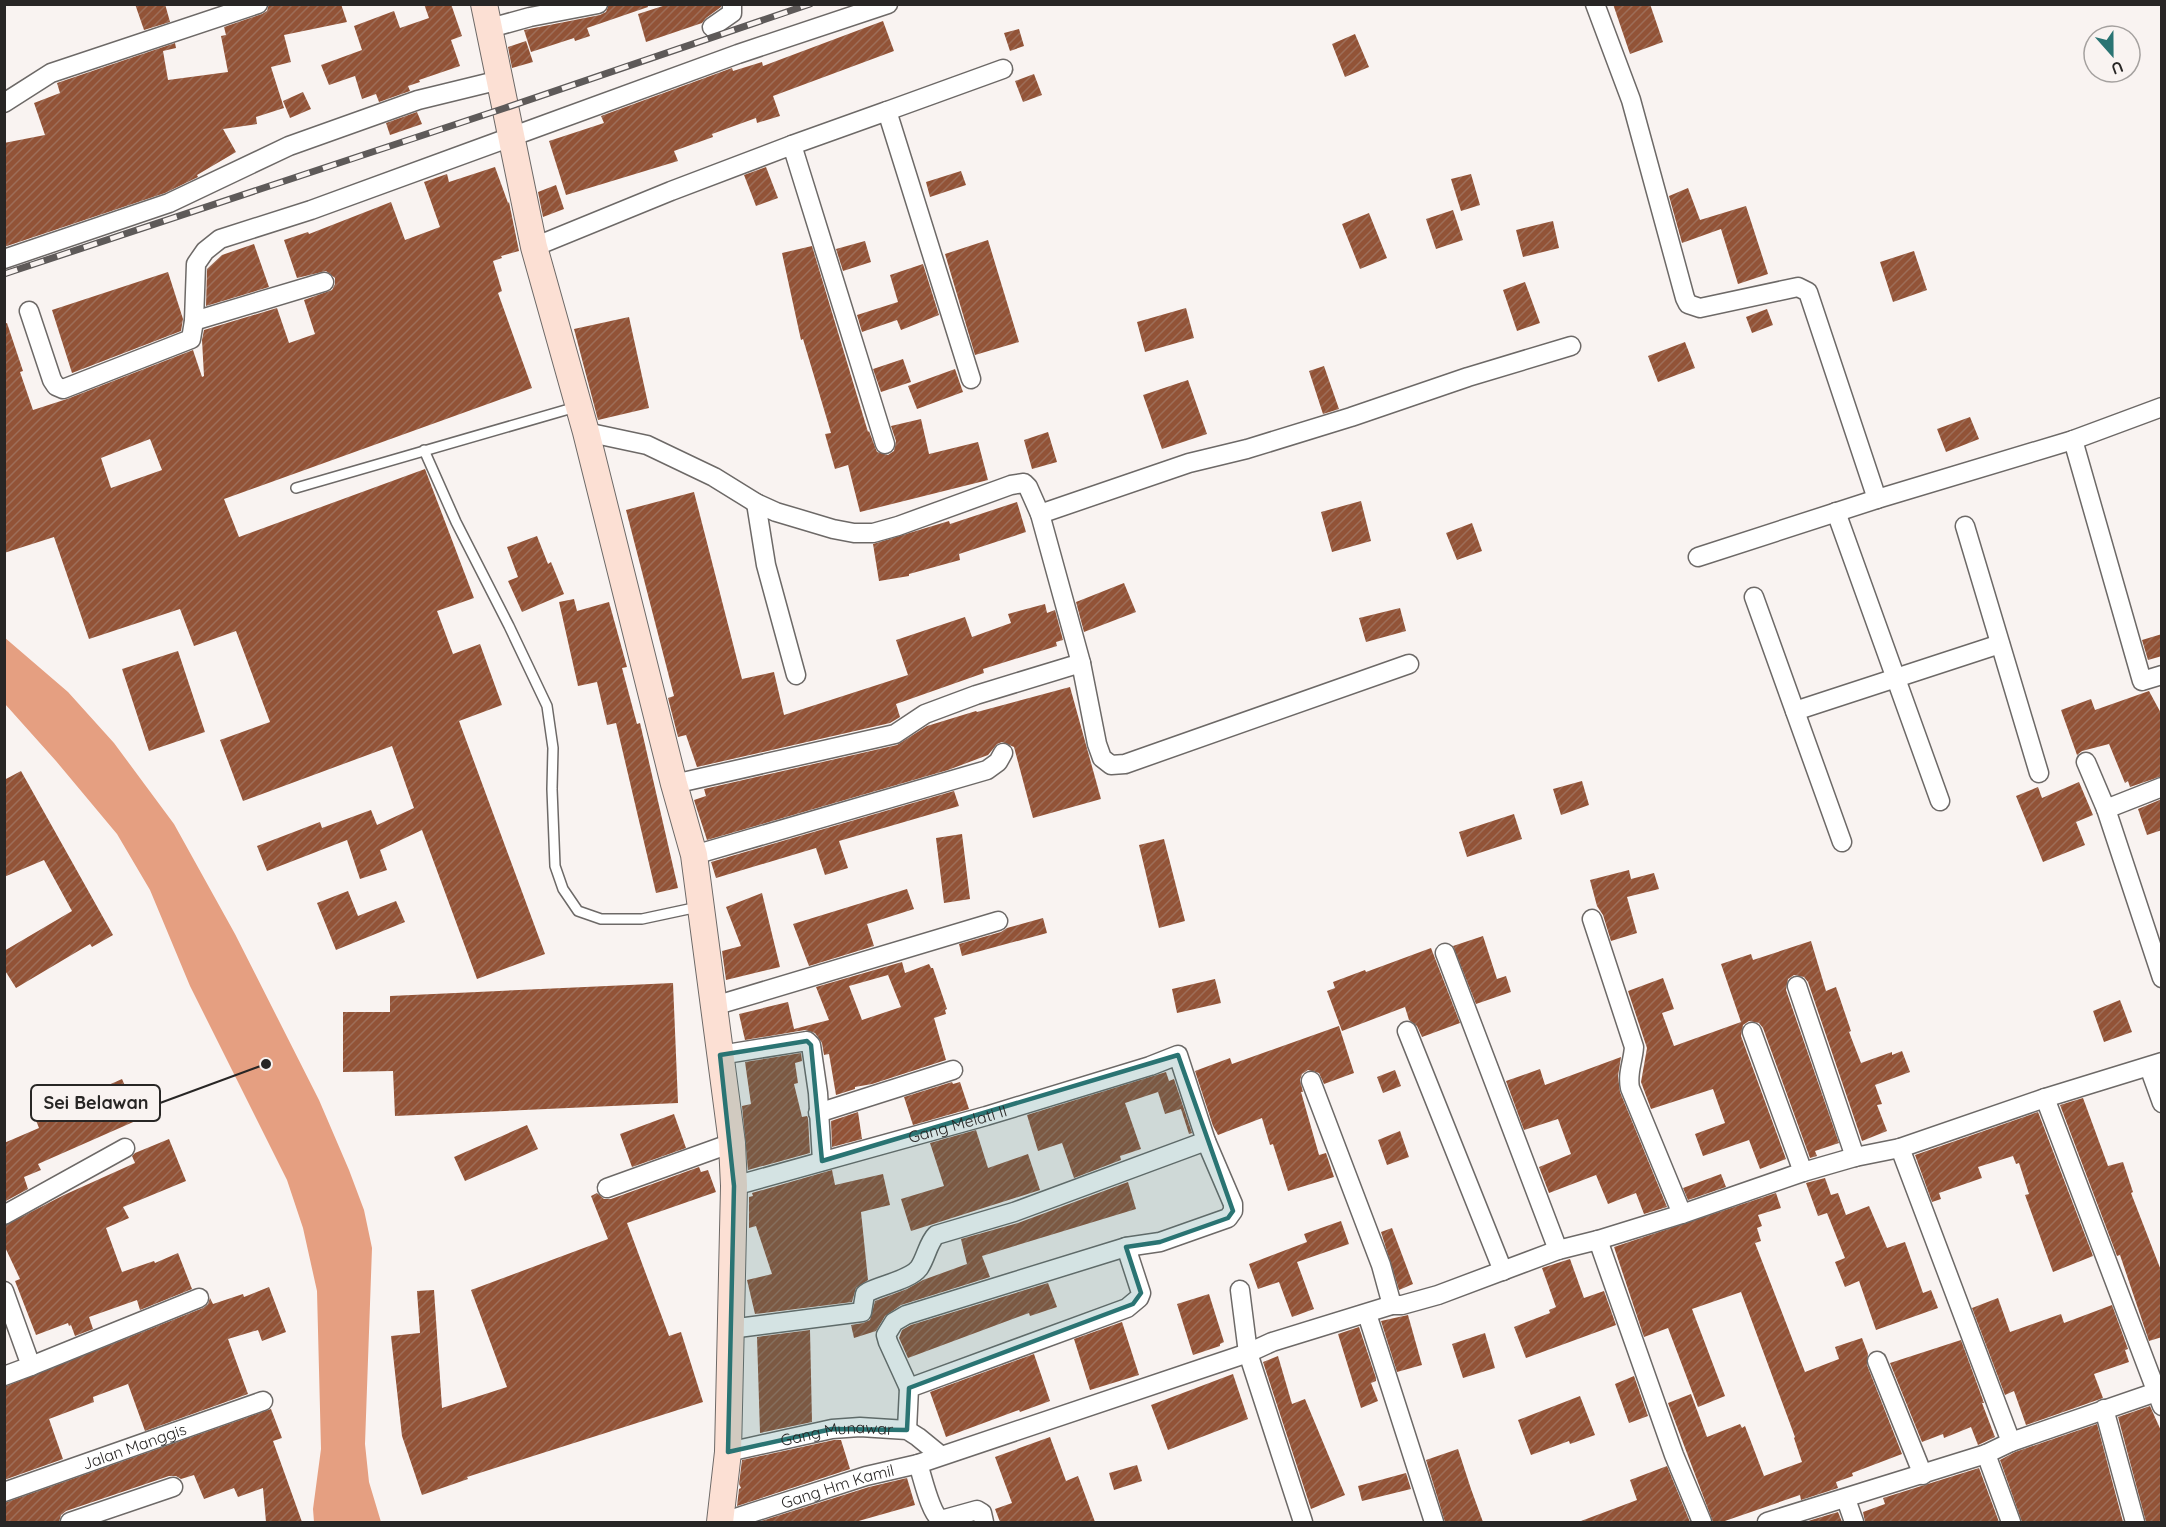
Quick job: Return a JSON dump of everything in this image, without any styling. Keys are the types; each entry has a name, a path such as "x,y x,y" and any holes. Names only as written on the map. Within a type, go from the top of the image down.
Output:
{"street":[{"path":"4,103 51,73 258,4"},
{"path":"598,4 530,17 487,16 534,247 586,432 674,784 694,855 702,906 732,1143 734,1186 728,1452 721,1522"},
{"path":"712,27 732,13 732,4"},
{"path":"29,311 52,380 56,386 63,389 191,339 196,264 205,251 220,239 311,210 738,54 888,4"},
{"path":"1596,4 1631,100 1688,304 1701,308 1798,287 1808,292 1877,498"},
{"path":"534,247 792,145 1003,69"},
{"path":"4,259 169,203 289,146 418,100 500,80"},
{"path":"887,111 971,379"},
{"path":"792,145 885,444"},
{"path":"194,321 324,282"},
{"path":"1040,514 1189,463 1330,424 1468,377 1570,346"},
{"path":"1698,557 1877,498 2073,440 2162,406"},
{"path":"586,432 647,445 714,477 756,503 776,512 855,533 873,533 1011,485 1024,483 1040,514 1081,663 1097,744 1102,758 1111,765 1125,764 1409,664"},
{"path":"2073,440 2142,681 2162,675"},
{"path":"756,503 766,565 796,675"},
{"path":"1836,512 1940,801"},
{"path":"1965,526 2039,773"},
{"path":"1754,597 1842,842"},
{"path":"1795,711 2000,644"},
{"path":"674,784 896,734 925,714 976,694 1081,663"},
{"path":"694,855 987,770 998,762 1003,753"},
{"path":"2086,762 2106,809 2155,942 2162,978"},
{"path":"2106,809 2162,787"},
{"path":"1592,919 1634,1047 1634,1058 1629,1071 1630,1088 1682,1214"},
{"path":"714,1005 998,921"},
{"path":"1445,953 1558,1250"},
{"path":"1797,986 1855,1157"},
{"path":"1407,1031 1503,1271"},
{"path":"1752,1032 1803,1172"},
{"path":"720,1055 807,1041 813,1051 822,1161"},
{"name":"Gang Melati II","path":"734,1186 986,1116 1150,1066 1178,1055 1206,1141"},
{"path":"2155,1065 2162,1103"},
{"name":"Gang Hm Kamil","path":"721,1522 866,1476 918,1464 1248,1353 1272,1342 1392,1305 1402,1305 1438,1295 1558,1250 1682,1214 1803,1172 1855,1157 1900,1148 2045,1098 2155,1065"},
{"path":"818,1113 953,1070"},
{"path":"1311,1081 1381,1265 1392,1305"},
{"path":"1767,1522 1986,1454 2011,1442 2104,1409 2160,1396 2045,1098"},
{"path":"730,1329 862,1312 867,1292 917,1271 928,1253 931,1240 936,1235 1014,1212 1206,1141 1233,1204 1233,1211 1228,1218 1160,1242 1126,1247 906,1315 894,1322 886,1335 909,1388 907,1431"},
{"path":"607,1188 732,1143"},
{"path":"4,1215 125,1148"},
{"path":"1900,1148 2011,1442"},
{"path":"1598,1240 1674,1455 1702,1522"},
{"path":"909,1388 1133,1304 1141,1293 1126,1247"},
{"path":"1240,1290 1248,1353 1303,1522"},
{"path":"4,1292 32,1366"},
{"path":"4,1376 199,1298"},
{"path":"1367,1314 1434,1522"},
{"path":"1877,1361 1923,1475"},
{"name":"Jalan Manggis","path":"4,1492 263,1401"},
{"path":"2104,1409 2135,1522"},
{"name":"Gang Munawar","path":"728,1452 832,1429 860,1427 907,1431 940,1455"},
{"path":"1986,1454 2011,1522"},
{"path":"918,1464 938,1519 979,1511 982,1513 984,1522"},
{"path":"70,1522 173,1486"},
{"path":"1846,1499 1854,1522"}],"lane":[{"path":"296,488 578,407"},
{"path":"424,450 456,522 547,706 553,748 555,866 563,889 578,911 602,919 642,919 702,906"}],"highlighted area":[{"path":"807,1041 811,1045 822,1161 1178,1055 1233,1211 1228,1218 1160,1242 1126,1247 1141,1293 1133,1304 909,1388 907,1430 832,1429 728,1452 734,1186 720,1055"}],"shaded area":[{"path":"4,637 68,692 114,743 174,824 235,934 319,1100 349,1170 364,1210 372,1248 365,1444 369,1482 381,1522 314,1522 313,1509 321,1449 317,1291 303,1228 287,1180 190,986 150,890 117,834 5,704"}],"building":[{"path":"135,4 165,4 170,22 144,30"},
{"path":"269,4 341,4 347,22 284,35 291,62 271,67 284,108 256,117 257,124 223,129 236,152 197,175 198,177 165,193 4,247 4,143 45,135 34,103 60,93 57,83 175,43 176,48 163,51 168,80 228,72 221,36 226,35 224,27 262,14 267,11"},
{"path":"424,4 451,4 462,36 451,40 460,66 419,80 420,82 408,86 410,91 379,102 376,94 362,99 355,76 329,85 321,65 362,50 354,26 394,11 400,28 429,18"},
{"path":"609,4 647,4 648,7 587,28 590,36 575,41 574,38 531,52 524,30 600,15 606,12"},
{"path":"669,4 721,4 721,7 702,23 646,42 638,14"},
{"path":"1613,4 1650,4 1663,42 1630,54"},
{"path":"883,21 894,51 773,96 780,116 757,123 756,118 712,134 713,137 674,151 678,161 566,195 549,141 604,123 601,116 732,68 733,71 762,62 763,66"},
{"path":"1019,29 1024,46 1010,51 1004,33"},
{"path":"1355,34 1369,67 1345,77 1332,44"},
{"path":"526,41 533,62 512,68 508,47"},
{"path":"1034,74 1042,95 1023,102 1015,81"},
{"path":"303,92 311,109 290,118 283,101"},
{"path":"417,112 422,124 390,135 386,123"},
{"path":"495,167 509,202 519,251 493,261 502,291 498,293 532,388 224,499 239,537 425,469 474,598 437,611 453,654 480,644 502,705 459,721 545,954 477,979 422,830 380,850 387,870 360,879 347,840 267,871 257,846 320,822 322,828 371,810 377,825 414,808 392,746 243,801 220,740 270,722 236,631 194,646 180,609 89,639 54,537 4,553 4,324 7,323 33,410 193,350 202,377 204,376 202,340 204,330 277,308 289,343 315,334 304,300 332,290 335,278 326,271 297,278 284,240 308,232 309,234 391,202 405,240 440,227 424,182 447,174 449,182","holes":["150,439 162,470 111,488 101,458"]},
{"path":"766,167 778,198 756,206 744,175"},
{"path":"961,171 966,185 930,197 926,182"},
{"path":"1471,174 1480,205 1461,211 1451,179"},
{"path":"556,185 564,209 543,217 538,192"},
{"path":"1688,188 1700,220 1746,206 1768,274 1738,284 1721,229 1682,243 1669,196"},
{"path":"1453,210 1463,240 1436,249 1426,219"},
{"path":"1369,213 1387,258 1360,269 1342,224"},
{"path":"1553,221 1559,248 1523,257 1516,230"},
{"path":"988,240 1019,342 975,355 945,254"},
{"path":"865,241 871,262 843,271 836,249"},
{"path":"254,244 269,287 206,306 207,269 222,255"},
{"path":"812,246 868,432 877,452 888,455 894,451 896,441 891,426 921,419 929,454 978,442 988,480 860,512 848,465 835,469 825,434 831,433 803,339 801,340 782,253"},
{"path":"1914,251 1927,290 1893,302 1880,262"},
{"path":"923,264 939,315 901,330 897,320 862,332 857,315 898,302 890,275"},
{"path":"168,272 183,319 181,331 72,373 52,310"},
{"path":"1525,282 1540,323 1517,331 1503,290"},
{"path":"1186,308 1194,338 1145,352 1137,322"},
{"path":"1767,309 1773,325 1752,333 1746,317"},
{"path":"629,317 649,408 598,420 574,329"},
{"path":"1685,342 1695,368 1658,382 1648,356"},
{"path":"903,359 911,382 881,392 873,369"},
{"path":"1324,366 1339,409 1323,414 1309,371"},
{"path":"955,369 963,392 917,409 908,386"},
{"path":"1188,380 1207,434 1162,449 1143,395"},
{"path":"1970,417 1979,439 1946,452 1937,429"},
{"path":"1048,432 1057,462 1032,469 1024,440"},
{"path":"694,492 742,679 774,672 784,715 908,675 896,640 965,617 972,637 1011,623 1008,614 1045,604 1047,613 1055,610 1063,640 1056,642 1057,646 983,669 984,673 896,704 900,717 890,723 697,767 686,735 678,737 668,698 674,696 626,510"},
{"path":"1361,501 1371,541 1332,552 1321,512"},
{"path":"1017,502 1026,532 959,554 960,560 909,574 909,576 879,581 873,544 949,521 950,524"},
{"path":"1472,523 1482,551 1457,560 1446,533"},
{"path":"537,536 548,564 551,562 564,594 522,612 508,581 518,577 507,547"},
{"path":"1124,583 1136,612 1084,632 1076,602"},
{"path":"574,599 577,611 609,602 627,667 622,668 637,724 640,723 678,888 656,893 616,723 607,725 597,682 578,686 559,602"},
{"path":"1400,608 1406,631 1366,642 1359,618"},
{"path":"2162,634 2162,656 2148,660 2142,640"},
{"path":"178,651 205,732 149,751 122,669"},
{"path":"1070,687 1101,799 1033,818 1014,747 1002,742 997,744 988,755 948,770 707,840 694,800 706,796 704,789 897,745 927,726"},
{"path":"2149,691 2162,715 2162,776 2130,787 2128,781 2125,783 2109,744 2082,751 2077,755 2061,710 2091,699 2095,710"},
{"path":"21,771 113,935 92,947 90,944 16,988 4,969 4,951 72,911 44,860 4,877 4,780"},
{"path":"1582,781 1589,805 1561,815 1553,789"},
{"path":"2079,782 2093,815 2076,822 2085,845 2043,862 2016,796 2038,787 2042,798"},
{"path":"954,791 959,806 839,841 848,868 825,875 816,848 716,878 711,862"},
{"path":"2162,799 2162,830 2147,835 2138,809"},
{"path":"1514,814 1522,839 1467,857 1459,832"},
{"path":"962,834 970,899 944,903 936,838"},
{"path":"1164,839 1185,921 1159,928 1139,845"},
{"path":"1629,870 1631,879 1654,873 1659,889 1627,897 1637,933 1611,941 1603,915 1597,906 1590,880"},
{"path":"907,889 914,909 867,924 874,946 809,966 793,924"},
{"path":"348,891 358,916 396,901 405,922 336,950 317,903"},
{"path":"762,893 780,967 726,980 722,951 741,946 726,907"},
{"path":"1043,918 1047,933 962,956 959,944"},
{"path":"1483,936 1497,979 1506,976 1511,992 1476,1004 1453,946"},
{"path":"1811,941 1826,991 1836,987 1861,1063 1892,1052 1892,1055 1902,1051 1910,1072 1875,1085 1882,1104 1877,1105 1887,1131 1862,1141 1808,982 1804,977 1794,975 1788,979 1786,990 1839,1143 1815,1151 1817,1156 1810,1158 1763,1028 1759,1023 1749,1021 1743,1025 1741,1036 1786,1159 1760,1169 1749,1140 1703,1156 1695,1134 1725,1123 1713,1089 1651,1109 1641,1082 1647,1048 1628,991 1663,978 1674,1009 1662,1013 1674,1046 1741,1022 1721,964 1751,954 1753,960"},
{"path":"1431,948 1460,1023 1422,1037 1417,1026 1409,1020 1405,1007 1342,1031 1327,991 1335,988 1333,982"},
{"path":"902,962 905,973 929,964 933,968 947,1009 946,1014 934,1018 946,1060 872,1084 855,1087 855,1089 836,1095 829,1054 824,1055 822,1043 815,1033 805,1030 745,1040 739,1014 788,1002 794,1029 829,1020 816,987","holes":["888,975 901,1007 862,1020 849,986"]},
{"path":"1215,979 1221,1003 1177,1013 1172,989"},
{"path":"673,983 678,1103 395,1116 393,1071 343,1072 343,1012 390,1012 390,996"},
{"path":"2120,1000 2132,1032 2104,1042 2093,1011"},
{"path":"1339,1026 1354,1073 1324,1084 1319,1073 1308,1070 1302,1074 1300,1080 1303,1092 1301,1092 1319,1155 1326,1153 1334,1177 1288,1191 1262,1118 1218,1135 1195,1071 1230,1058 1232,1064"},
{"path":"801,1053 802,1061 795,1063 798,1083 794,1084 802,1117 807,1116 808,1118 810,1153 748,1170 742,1106 751,1104 745,1062"},
{"path":"1621,1057 1618,1076 1620,1092 1667,1207 1644,1214 1636,1193 1608,1204 1596,1175 1549,1193 1539,1167 1571,1154 1558,1119 1524,1130 1506,1081 1540,1069 1545,1085"},
{"path":"1395,1070 1401,1086 1383,1093 1377,1077"},
{"path":"1166,1072 1169,1081 1174,1079 1192,1133 1189,1134 1181,1109 1165,1114 1158,1092 1125,1103 1141,1149 1120,1156 1121,1160 1074,1178 1062,1143 1038,1151 1027,1115"},
{"path":"122,1079 140,1119 38,1164 41,1170 24,1177 28,1189 4,1202 4,1143 39,1128 33,1113 60,1102 61,1106"},
{"path":"952,1082 953,1084 960,1082 969,1109 913,1125 904,1097"},
{"path":"2083,1098 2108,1166 2123,1162 2133,1192 2131,1193 2162,1273 2162,1337 2149,1341 2120,1255 2117,1256 2060,1105"},
{"path":"858,1112 862,1139 832,1147 831,1121"},
{"path":"2038,1112 2093,1256 2053,1272 2025,1195 2029,1194 2019,1163 2016,1164 2013,1156 1978,1167 1982,1178 1939,1193 1941,1199 1932,1202 1915,1155"},
{"path":"674,1114 686,1148 632,1167 620,1134"},
{"path":"527,1125 538,1149 465,1181 454,1157"},
{"path":"976,1130 988,1168 1028,1154 1040,1190 911,1231 901,1199 944,1186 930,1143"},
{"path":"1400,1131 1409,1157 1387,1165 1378,1140"},
{"path":"169,1139 186,1181 123,1207 129,1218 106,1228 122,1272 154,1261 155,1263 178,1253 192,1289 140,1310 137,1300 89,1317 93,1329 75,1336 68,1323 36,1335 15,1281 20,1279 4,1245 4,1226 64,1195 135,1163 132,1156 135,1153"},
{"path":"699,1167 701,1172 708,1170 716,1192 627,1223 669,1336 681,1332 703,1402 467,1477 468,1479 422,1495 402,1436 391,1336 420,1333 417,1291 434,1290 442,1408 507,1387 471,1290 608,1239 591,1196 597,1193 604,1199 611,1199"},
{"path":"832,1170 835,1185 883,1174 890,1205 861,1212 868,1280 856,1288 852,1302 755,1314 747,1280 772,1274 756,1226 749,1228 749,1197 753,1196 752,1193"},
{"path":"1721,1174 1726,1187 1688,1200 1683,1188"},
{"path":"1825,1178 1831,1195 1838,1193 1846,1215 1869,1206 1887,1248 1905,1242 1923,1293 1931,1290 1938,1308 1876,1330 1859,1281 1845,1287 1835,1262 1845,1258 1827,1213 1818,1216 1806,1183"},
{"path":"1128,1182 1136,1209 982,1256 990,1277 901,1305 885,1316 876,1331 854,1338 851,1325 870,1320 875,1301 967,1264 961,1239 1018,1223"},
{"path":"1776,1193 1781,1208 1758,1215 1762,1226 1757,1228 1761,1241 1755,1243 1805,1372 1839,1359 1835,1347 1862,1338 1868,1354 1867,1365 1902,1454 1852,1473 1853,1476 1836,1482 1838,1488 1801,1500 1800,1495 1722,1522 1713,1522 1668,1403 1691,1394 1707,1437 1740,1424 1742,1428 1745,1426 1764,1476 1802,1462 1795,1437 1741,1292 1692,1309 1725,1396 1698,1407 1668,1328 1644,1337 1614,1247"},
{"path":"1341,1221 1349,1244 1297,1262 1314,1309 1292,1317 1279,1282 1258,1289 1249,1264 1307,1242 1304,1234"},
{"path":"1392,1228 1413,1284 1399,1290 1381,1232"},
{"path":"1570,1259 1584,1298 1604,1291 1616,1325 1526,1358 1514,1327 1550,1313 1549,1310 1556,1307 1542,1268"},
{"path":"1048,1283 1057,1307 1030,1316 1029,1313 908,1358 899,1338 902,1330 911,1325"},
{"path":"269,1287 286,1332 262,1341 258,1330 228,1339 248,1394 145,1431 128,1384 93,1397 94,1402 49,1419 63,1459 4,1480 4,1387 203,1308 208,1304 210,1298 213,1304 243,1294 244,1297"},
{"path":"1209,1294 1224,1342 1220,1346 1193,1355 1177,1304"},
{"path":"1998,1298 2010,1332 2061,1314 2064,1323 2112,1305 2128,1349 2125,1350 2129,1362 2094,1374 2103,1398 2026,1425 2014,1391 2005,1395 1972,1308"},
{"path":"1408,1315 1422,1365 1397,1372 1381,1321"},
{"path":"1122,1322 1139,1375 1090,1390 1074,1339"},
{"path":"1359,1327 1376,1378 1376,1381 1371,1383 1378,1401 1361,1408 1338,1334"},
{"path":"810,1330 812,1422 760,1433 757,1337"},
{"path":"1485,1333 1495,1368 1463,1378 1452,1344"},
{"path":"1961,1340 1995,1437 1978,1445 1971,1427 1944,1438 1943,1434 1922,1442 1890,1363"},
{"path":"1034,1354 1050,1401 946,1437 930,1392"},
{"path":"1278,1356 1292,1404 1305,1399 1345,1495 1311,1509 1263,1362"},
{"path":"1233,1374 1248,1419 1168,1450 1151,1405"},
{"path":"1634,1376 1648,1416 1629,1423 1615,1384"},
{"path":"1580,1396 1595,1435 1570,1444 1569,1441 1531,1455 1518,1420"},
{"path":"2150,1406 2162,1433 2162,1522 2146,1522 2118,1417"},
{"path":"271,1409 282,1438 273,1441 302,1522 266,1522 263,1488 238,1497 234,1488 204,1499 194,1475 181,1479 169,1476 66,1511 61,1515 59,1522 4,1522 4,1503"},
{"path":"2097,1424 2123,1522 2022,1522 2000,1460 2015,1452"},
{"path":"1050,1437 1066,1481 1078,1476 1095,1522 1000,1522 995,1509 1012,1503 995,1457"},
{"path":"841,1440 850,1469 737,1506 741,1488 739,1484 742,1460"},
{"path":"1458,1449 1483,1522 1445,1522 1426,1460"},
{"path":"1137,1465 1142,1481 1114,1490 1109,1473"},
{"path":"1667,1466 1690,1522 1581,1522 1637,1500 1630,1480"},
{"path":"1979,1468 1999,1522 1865,1522 1863,1512 1885,1504 1883,1498"},
{"path":"1406,1473 1411,1489 1362,1501 1358,1486"},
{"path":"907,1478 915,1505 855,1522 758,1522 869,1487"},
{"path":"1838,1512 1842,1522 1808,1521"}],"railway":[{"path":"4,274 810,4"}],"place":[{"name":"Sei Belawan","path":"266,1064"}]}
